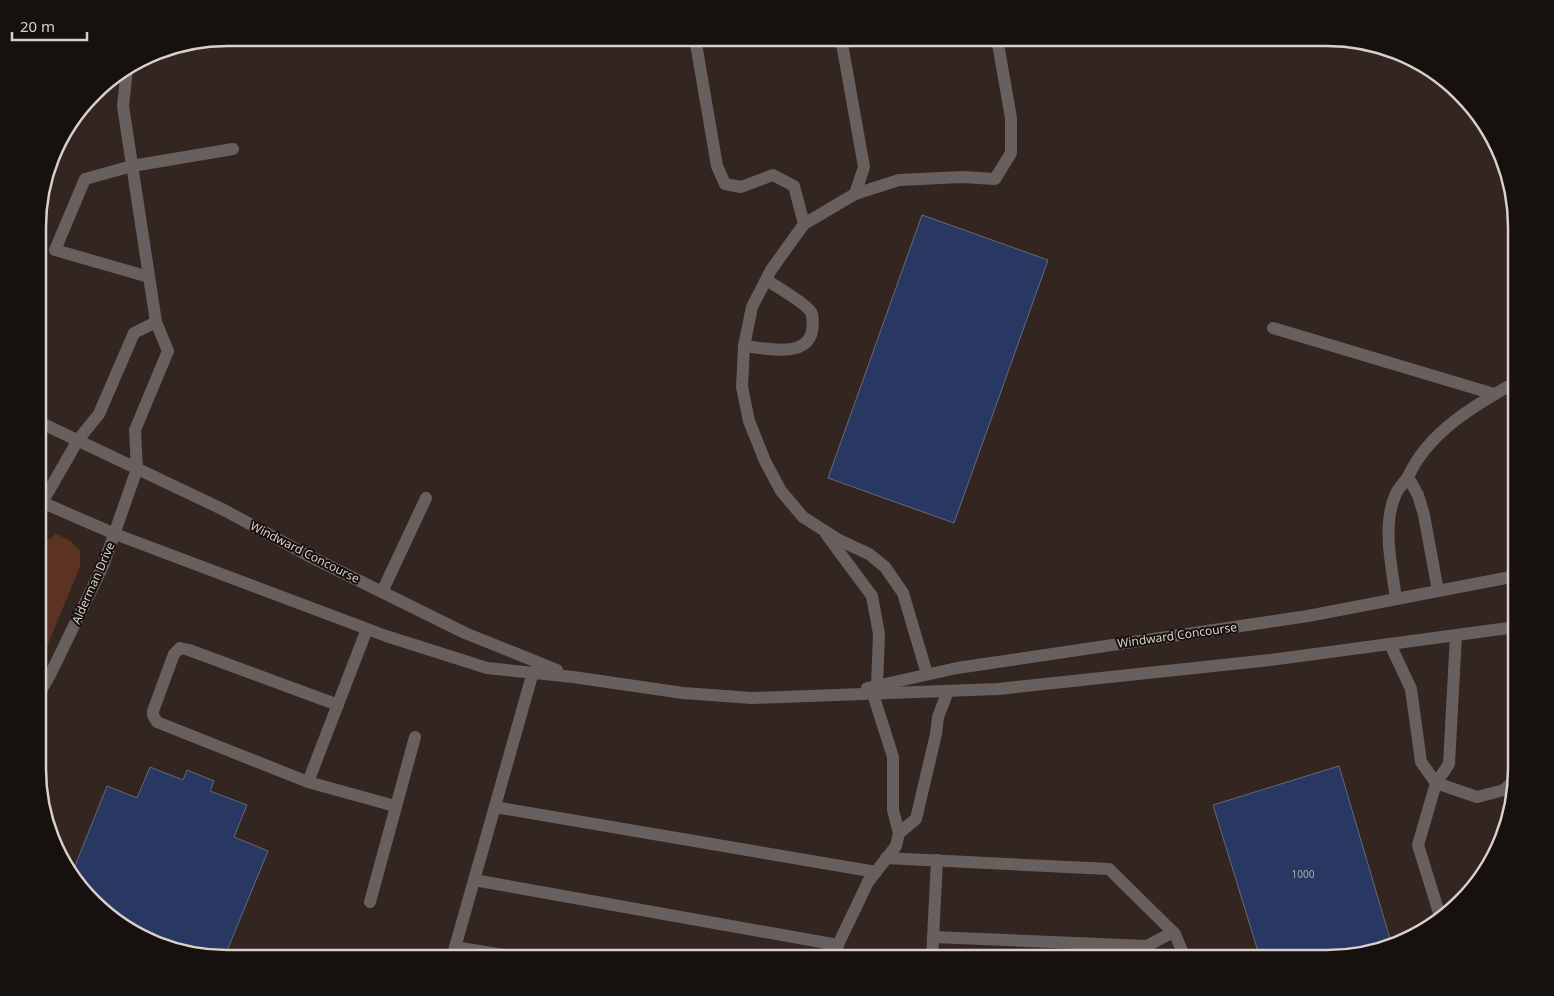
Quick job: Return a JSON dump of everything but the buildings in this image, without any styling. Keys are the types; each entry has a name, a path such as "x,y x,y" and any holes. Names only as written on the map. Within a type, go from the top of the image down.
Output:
{"street":[{"path":"696,46 717,166 725,184 741,187 773,175 794,186 804,224"},
{"path":"842,46 864,167 855,194"},
{"path":"927,674 903,593 885,566 869,554 838,540 803,516 781,490 765,461 749,421 742,387 744,346 752,307 771,270 804,224 855,194 899,180 962,177 995,179 1011,153 1012,118 998,46"},
{"path":"126,78 123,106 149,277 156,322 168,351 135,430 137,468"},
{"path":"149,277 55,250 85,179 132,166 233,149"},
{"path":"744,346 784,350 800,347 811,338 813,325 811,312 766,280"},
{"path":"46,494 78,440 99,414 134,333 156,322"},
{"path":"1272,328 1494,394"},
{"path":"1396,599 1389,542 1390,516 1395,495 1427,446 1446,428 1508,386"},
{"name":"Windward Concourse","path":"46,425 224,510 307,555 466,634 573,677"},
{"name":"Alderman Drive","path":"46,682 103,566 137,468"},
{"path":"1408,477 1418,495 1424,515 1438,591"},
{"path":"382,592 426,498"},
{"name":"Windward Concourse","path":"46,506 367,629 487,668 573,677 683,693 752,698 838,695 875,689 927,674 957,668 1308,616 1508,578"},
{"path":"821,528 872,596 879,634 875,689 893,757 893,810 899,833 896,846 868,882 836,950"},
{"name":"Windward Concourse","path":"875,689 948,691 998,689 1270,660 1508,627"},
{"path":"308,782 367,629"},
{"path":"1438,911 1418,845 1436,783 1449,764 1456,635"},
{"path":"1390,644 1412,689 1421,762 1436,783 1477,797 1506,788"},
{"path":"338,705 190,650 180,648 174,654 153,715 157,722 308,782 395,806"},
{"path":"454,950 533,672"},
{"path":"899,833 916,819 936,734 938,717 948,691"},
{"path":"370,902 415,737"},
{"path":"495,807 876,872"},
{"path":"886,858 1109,869 1173,932 1181,950"},
{"path":"932,950 937,860"},
{"path":"474,880 838,945"},
{"path":"933,937 1147,946 1173,932"}],"shaded area":[{"path":"56,534 71,541 80,551 80,567 46,649 46,541"}]}
